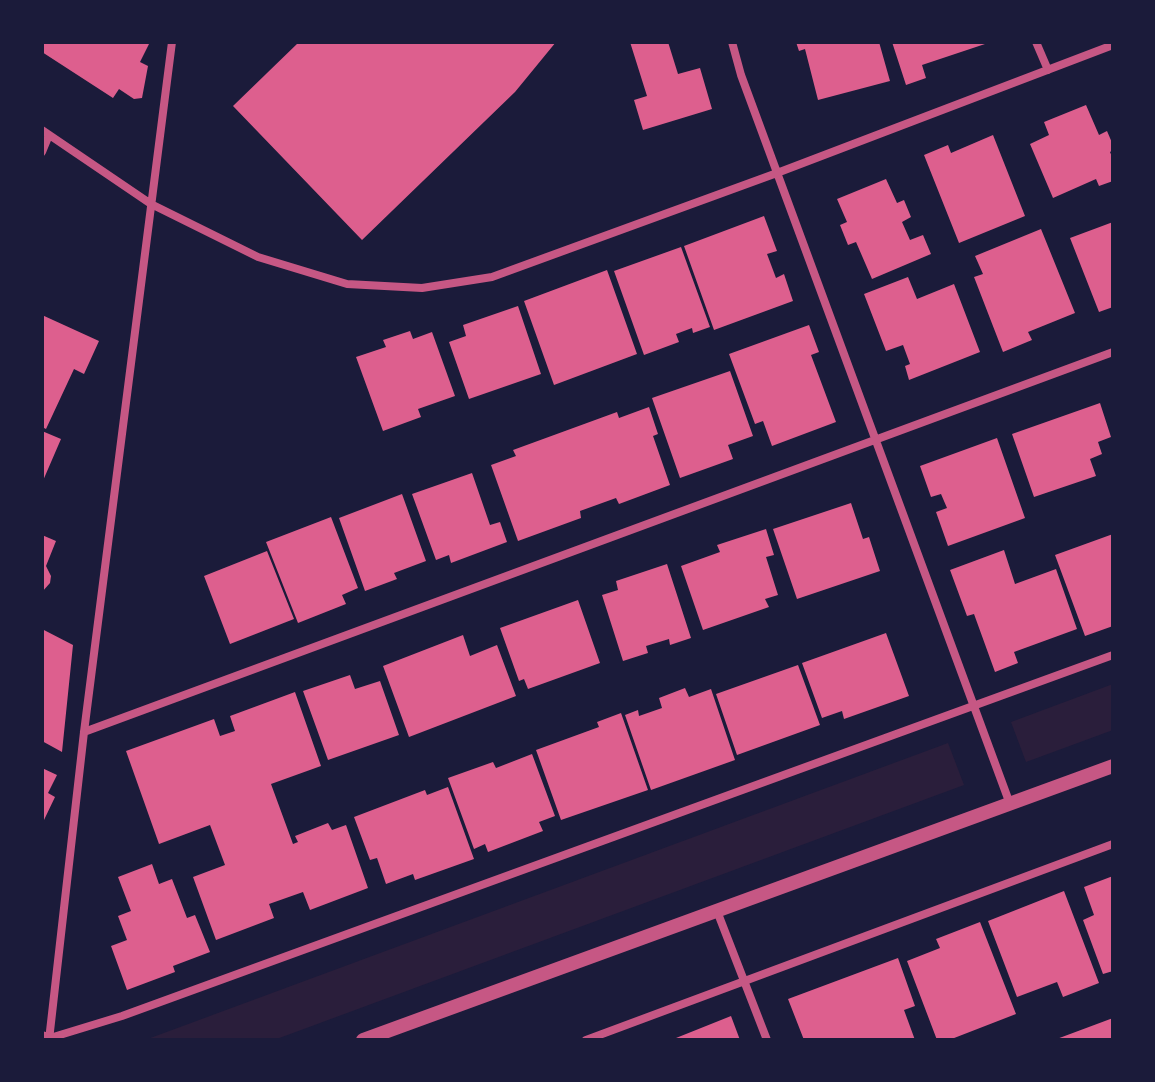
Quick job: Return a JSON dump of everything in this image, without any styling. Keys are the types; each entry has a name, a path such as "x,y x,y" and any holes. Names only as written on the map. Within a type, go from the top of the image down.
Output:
{"street":[{"path":"172,42 47,1038 122,1016 1113,655"},
{"path":"732,42 777,173 1010,804"},
{"path":"1036,42 1048,70"},
{"path":"42,152 46,133 151,204 258,257 347,284 422,288 492,277 1113,45"},
{"path":"84,732 1113,352"},
{"path":"363,1040 1113,766"},
{"path":"586,1040 1113,844"},
{"path":"717,911 767,1040"}],"shaded area":[{"path":"1113,684 1113,730 1026,762 1011,722"},
{"path":"948,743 964,785 274,1040 145,1040"}],"building":[{"path":"42,42 150,42 140,62 148,66 142,98 134,99 119,89 113,98 42,52"},
{"path":"299,42 556,42 515,92 362,240 233,106"},
{"path":"630,42 668,42 678,74 700,68 712,109 643,130 634,100 647,96"},
{"path":"796,42 879,42 890,81 818,100 805,49 799,51"},
{"path":"892,42 988,43 922,65 926,78 906,85"},
{"path":"1086,105 1099,135 1107,131 1113,145 1110,152 1113,181 1099,186 1096,179 1053,198 1030,144 1049,135 1044,122"},
{"path":"993,135 1025,216 959,243 924,155 948,145 951,153"},
{"path":"886,179 897,203 904,200 911,217 902,222 910,240 923,235 931,254 872,279 856,242 848,245 840,225 847,222 837,199"},
{"path":"764,216 777,251 767,254 776,278 784,274 793,301 714,330 684,246"},
{"path":"1113,222 1113,307 1099,312 1070,238"},
{"path":"1041,229 1075,313 1028,332 1032,340 1003,352 974,277 983,274 975,256"},
{"path":"681,247 710,327 693,333 692,328 676,334 679,342 644,355 614,271"},
{"path":"607,270 637,354 554,385 524,301"},
{"path":"908,277 917,299 954,284 980,352 909,380 905,366 910,364 903,345 886,351 864,294"},
{"path":"518,306 541,374 469,399 449,342 466,336 463,325"},
{"path":"42,315 99,341 84,374 74,369 46,429 42,427"},
{"path":"809,325 819,352 811,355 836,422 772,446 763,421 755,424 729,354"},
{"path":"410,331 413,339 432,332 455,396 418,409 421,417 383,431 356,357 386,347 383,340"},
{"path":"730,371 753,436 728,445 733,459 680,478 652,398"},
{"path":"1100,403 1111,437 1098,442 1102,454 1090,459 1096,476 1034,497 1012,434"},
{"path":"649,407 658,434 653,436 670,485 619,504 616,498 580,511 581,518 518,541 491,465 516,456 513,450 617,412 619,418"},
{"path":"42,431 61,439 42,483"},
{"path":"997,438 1025,518 948,546 936,512 947,508 941,494 931,497 920,466"},
{"path":"472,473 490,525 500,522 507,542 451,563 449,555 436,560 412,494"},
{"path":"402,494 426,561 394,573 397,579 365,591 339,518"},
{"path":"851,503 863,539 869,537 880,571 797,599 773,529"},
{"path":"331,517 358,588 342,595 346,604 298,623 266,542"},
{"path":"766,529 774,555 766,557 778,595 765,599 769,607 703,630 681,566 720,552 717,545"},
{"path":"1113,534 1113,626 1085,636 1055,555"},
{"path":"42,535 56,541 46,566 51,576 50,583 42,592"},
{"path":"1004,550 1015,584 1056,569 1077,629 1014,652 1018,663 995,672 974,614 967,616 950,570"},
{"path":"267,551 294,619 230,644 204,576"},
{"path":"667,564 691,638 670,645 669,639 646,646 648,653 623,661 602,595 618,590 616,581"},
{"path":"578,600 600,663 528,689 524,679 519,681 500,628"},
{"path":"42,629 73,645 62,752 42,741"},
{"path":"886,633 909,696 844,719 842,711 822,718 802,663"},
{"path":"463,635 470,656 497,645 516,696 409,737 383,666"},
{"path":"798,665 820,725 737,755 716,694"},
{"path":"350,675 355,689 380,681 399,735 328,760 303,691"},
{"path":"685,688 689,697 711,689 735,760 651,790 625,715 638,710 639,716 662,708 659,698"},
{"path":"295,692 321,766 271,784 293,844 298,842 295,836 328,823 332,830 346,825 368,888 310,910 303,892 269,904 274,918 216,940 193,877 225,865 210,825 159,844 126,751 214,719 220,736 235,731 230,716"},
{"path":"621,713 648,790 561,820 536,750 599,727 597,722"},
{"path":"532,754 555,816 539,822 543,831 488,852 485,844 474,849 448,778 493,762 496,768"},
{"path":"42,768 57,775 48,793 55,797 44,820 42,819"},
{"path":"448,787 474,859 415,880 413,874 386,884 377,858 370,860 354,817 425,790 427,795"},
{"path":"152,864 159,884 172,879 187,918 195,915 210,952 173,966 175,972 127,990 111,946 127,940 118,916 131,911 118,877"},
{"path":"1113,876 1113,971 1103,974 1083,920 1094,915 1084,887"},
{"path":"1064,891 1099,983 1063,997 1057,982 1017,997 988,921"},
{"path":"980,922 1016,1014 949,1040 937,1040 907,961 940,948 936,939"},
{"path":"898,958 915,1006 904,1010 915,1040 804,1040 788,999"},
{"path":"731,1016 740,1040 671,1040"},
{"path":"1113,1018 1113,1040 1054,1040"}]}
